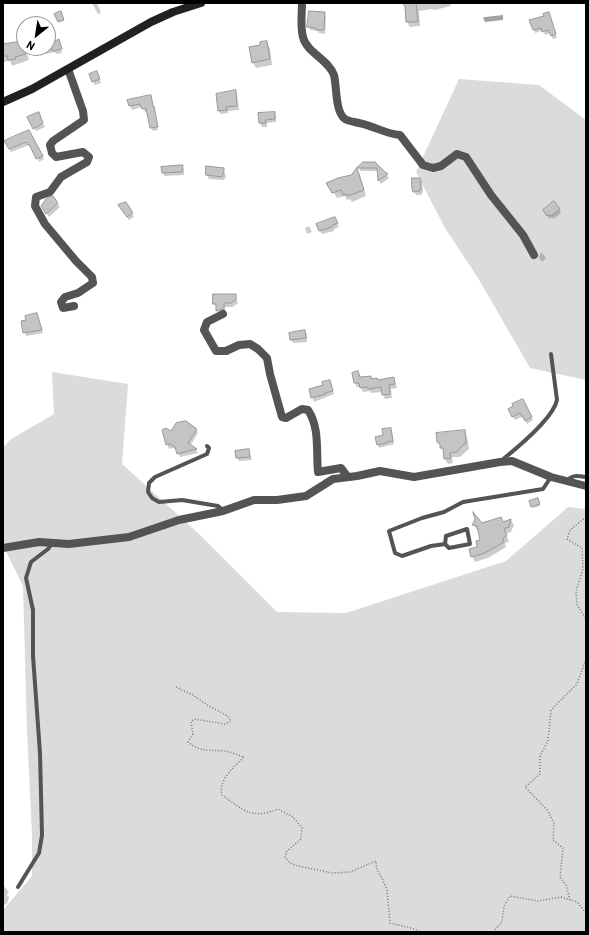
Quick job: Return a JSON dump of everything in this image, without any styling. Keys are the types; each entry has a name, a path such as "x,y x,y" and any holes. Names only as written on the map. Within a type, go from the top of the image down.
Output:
{"main road":[{"path":"3,102 32,89 151,22 201,3"}],"street":[{"path":"302,3 303,38 310,49 328,65 333,73 337,91 339,112 345,120 369,125 392,135 400,135 423,165 433,168 442,166 457,154 466,157 491,195 523,235 534,255"},
{"path":"68,69 83,111 84,120 53,141 50,145 52,153 56,157 83,152 89,157 87,162 61,177 50,192 36,197 35,206 45,224 92,277 94,283 78,293 65,297 60,302 63,308 74,306"},
{"path":"223,314 207,322 204,330 216,351 226,351 239,345 250,344 258,349 267,358 282,417 286,418 302,409 308,410 312,417 318,441 318,472 341,468 347,476"},
{"path":"3,548 39,542 69,544 129,537 179,520 223,511 254,500 277,500 306,496 333,478 380,471 414,477 512,461 551,477 586,486"}],"lane":[{"path":"500,462 521,444 556,407 558,400 551,354"},
{"path":"207,446 210,448 208,454 155,477 149,483 148,492 152,498 159,502 182,500 218,506 223,511"},
{"path":"445,544 431,546 402,556 395,553 389,531 422,518 444,512 463,502 543,489 551,477"},
{"path":"567,481 570,477 586,477"},
{"path":"468,529 470,544 449,548 445,544 446,536 468,529"},
{"path":"18,887 39,853 42,835 40,753 33,656 33,610 26,578 31,562 48,549 53,542"}],"path":[{"path":"586,517 570,530 567,539 582,548 583,569 576,591 577,605 586,620"},
{"path":"570,900 566,885 560,877 563,848 554,840 554,823 548,811 525,787 540,774 540,756 548,742 552,710 577,684 586,659"},
{"path":"176,687 194,695 209,706 228,716 231,721 225,724 194,719 191,722 193,734 188,742 194,747 209,752 226,751 244,757 225,778 220,790 222,796 253,814 266,814 278,809 293,817 302,828 301,839 287,851 285,857 290,863 332,873 350,872 376,861 376,870 382,878 386,890 390,923 411,928 420,932"},
{"path":"493,932 502,922 504,906 510,896 538,902 561,897 577,902 586,913"}],"shaded area":[{"path":"503,15 503,20 485,22 483,18 485,17"},
{"path":"459,79 539,85 586,120 586,380 530,368 478,278 445,228 416,172"},
{"path":"52,372 128,384 122,464 198,533 277,612 346,613 506,561 568,507 586,509 586,932 3,932 3,910 32,876 32,834 27,731 23,586 3,545 3,448 11,439 54,414"}],"building":[{"path":"403,3 416,3 418,22 406,22 405,7"},
{"path":"61,11 64,20 58,22 54,14"},
{"path":"309,11 325,12 324,30 316,30 316,28 307,27"},
{"path":"549,12 556,34 551,36 548,30 542,32 541,28 533,30 529,20 544,16 543,14"},
{"path":"59,39 62,49 56,50 56,40"},
{"path":"267,41 270,59 252,63 249,47 260,45 260,42"},
{"path":"16,42 16,56 19,56 15,57 16,59 8,60 7,56 3,56 3,44"},
{"path":"97,71 100,79 92,82 89,74"},
{"path":"236,90 237,106 226,107 227,110 218,111 216,94"},
{"path":"151,95 158,127 150,128 146,108 142,109 140,104 129,106 127,100"},
{"path":"39,112 43,123 33,129 27,117"},
{"path":"275,112 275,119 265,120 266,123 259,123 258,113"},
{"path":"29,130 43,156 36,159 29,144 28,145 26,142 9,149 4,141"},
{"path":"363,162 375,162 388,174 378,181 377,168 357,168"},
{"path":"183,165 182,172 162,173 161,167"},
{"path":"206,166 224,168 222,177 206,175"},
{"path":"357,168 364,190 348,196 347,194 343,195 341,190 332,193 326,183 351,175"},
{"path":"412,178 420,178 420,191 413,192"},
{"path":"53,196 58,203 46,214 41,206 46,199"},
{"path":"554,201 560,209 551,216 549,214 547,216 543,210"},
{"path":"126,202 133,213 127,217 118,205"},
{"path":"335,217 338,223 332,227 319,231 316,224"},
{"path":"213,294 236,294 236,299 231,303 224,303 224,309 216,311 216,304 213,304"},
{"path":"37,313 42,330 23,333 21,321 26,320 25,316"},
{"path":"305,330 306,338 290,340 289,333"},
{"path":"358,371 360,377 371,376 371,379 377,378 378,380 394,377 395,384 389,385 390,394 382,395 381,387 368,389 367,387 360,388 359,383 354,383 352,373"},
{"path":"330,380 333,391 311,398 309,389 323,385 322,382"},
{"path":"523,399 532,417 525,421 520,413 512,417 508,409 513,406 512,404"},
{"path":"186,421 197,429 188,443 197,449 177,454 175,447 170,444 166,445 162,430 166,428 171,431 176,423"},
{"path":"391,428 393,441 377,445 375,437 383,435 382,429"},
{"path":"465,430 466,444 464,444 457,452 450,453 451,458 444,459 443,448 440,448 440,444 437,442 436,433"},
{"path":"249,449 250,457 236,458 235,451"},
{"path":"538,498 540,504 531,507 529,501"},
{"path":"473,512 482,523 501,517 503,522 511,519 509,527 504,529 507,536 503,538 504,542 485,553 471,557 469,549 477,547 476,541 480,540 477,526 472,525 475,520"}]}
